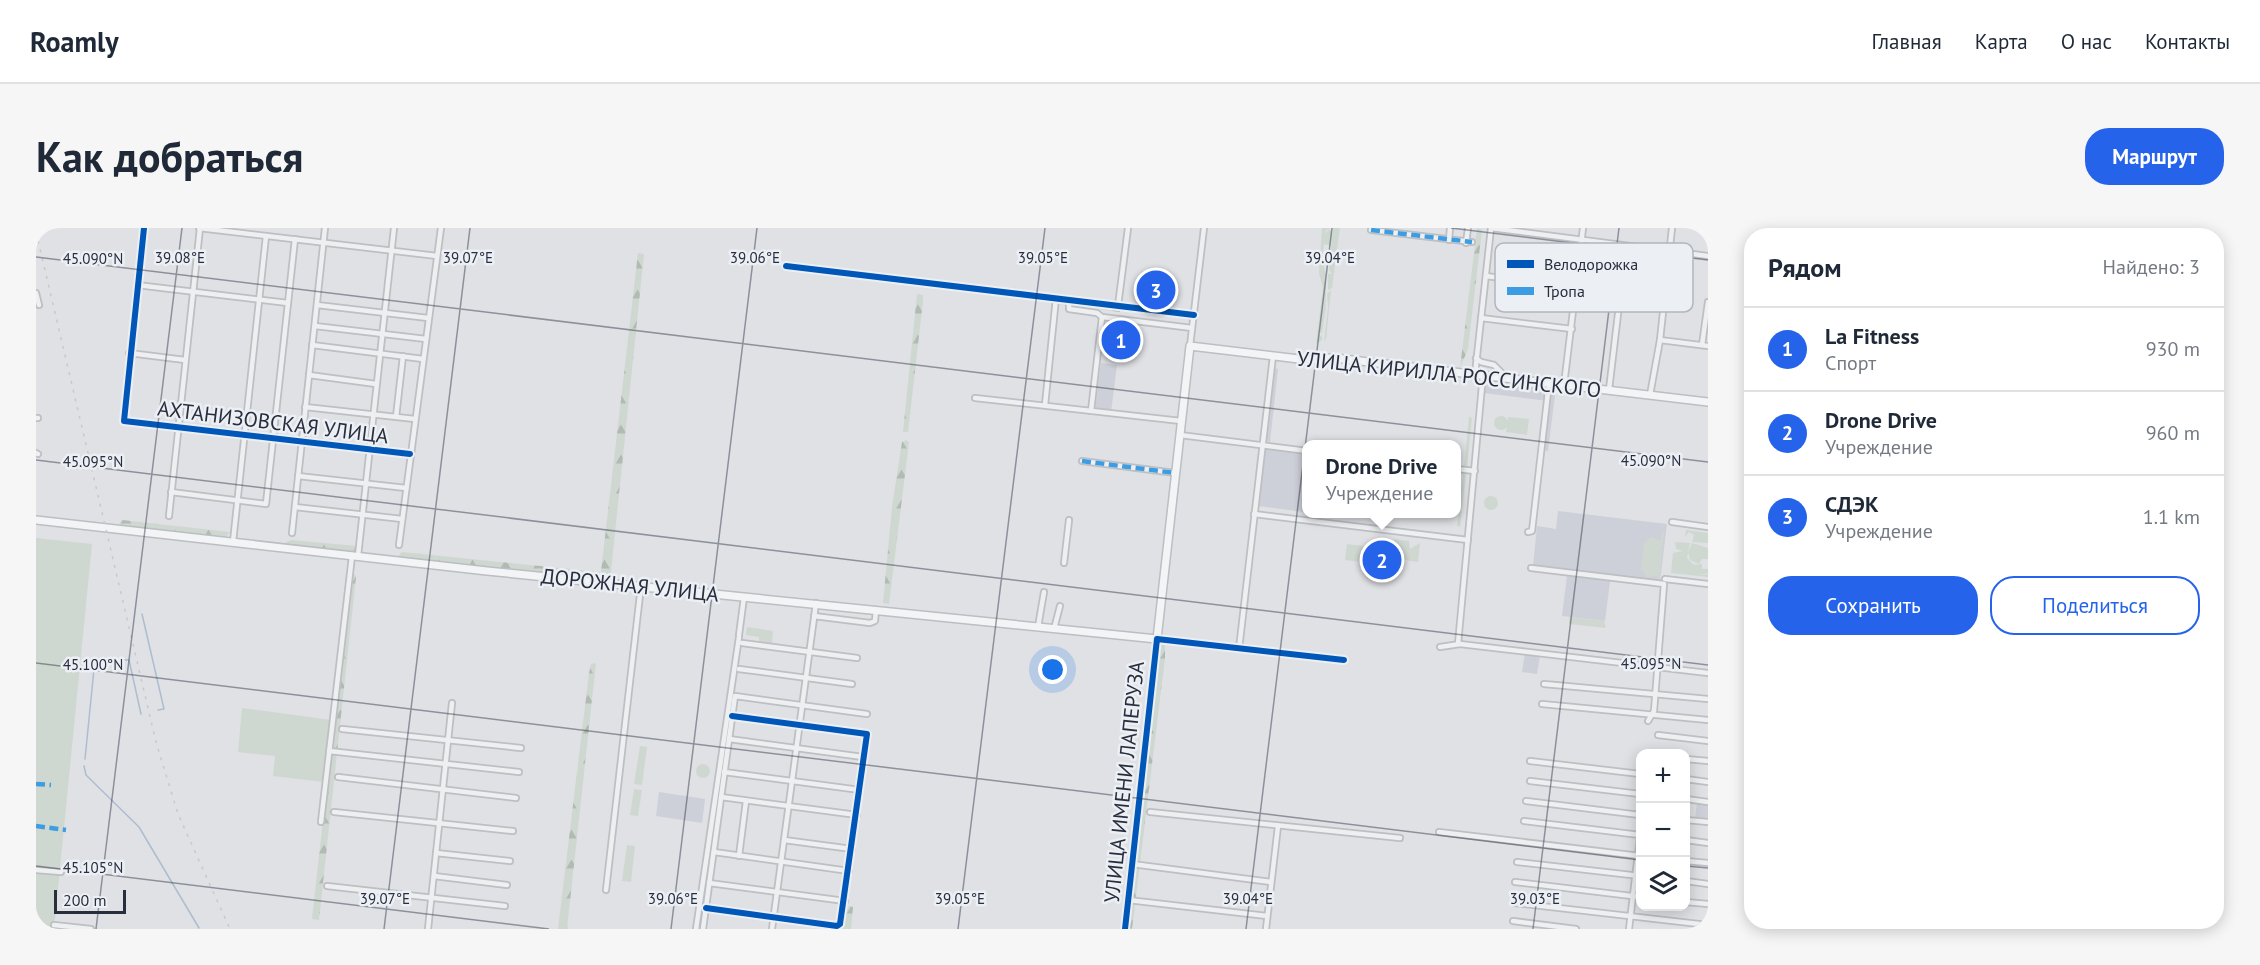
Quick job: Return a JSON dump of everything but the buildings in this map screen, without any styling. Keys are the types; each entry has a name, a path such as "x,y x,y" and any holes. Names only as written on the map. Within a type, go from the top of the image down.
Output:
{"main road":[{"name":"УЛИЦА КИРИЛЛА РОССИНСКОГО","path":"1190,344 1273,356 1335,358 1708,402"},
{"path":"1156,639 1190,344"},
{"name":"ДОРОЖНАЯ УЛИЦА","path":"36,520 355,556 1156,639"}],"street":[{"path":"144,228 129,353 184,360"},
{"path":"169,516 199,228 437,256"},
{"path":"292,533 324,228"},
{"path":"321,822 355,556 359,541 394,228"},
{"path":"399,545 441,228"},
{"path":"1118,306 1128,228"},
{"path":"1190,344 1204,228"},
{"path":"1449,240 1450,228"},
{"path":"1371,230 1468,242 1468,228"},
{"path":"1474,374 1491,228 1604,243"},
{"path":"1539,234 1540,228"},
{"path":"1582,243 1583,228"},
{"path":"1670,243 1672,228"},
{"path":"233,542 266,236"},
{"path":"171,492 266,504 295,239"},
{"path":"1693,254 1708,256"},
{"path":"786,266 1194,315"},
{"path":"1486,276 1495,277"},
{"path":"137,285 288,303"},
{"path":"36,293 39,305"},
{"path":"1045,405 1056,298"},
{"path":"1069,300 1069,309 1192,328"},
{"path":"1660,340 1705,346 1708,302"},
{"path":"1091,411 1100,315 1099,303"},
{"path":"317,305 428,318"},
{"path":"1564,385 1574,312"},
{"path":"1609,390 1618,312"},
{"path":"1650,395 1663,312"},
{"path":"1481,318 1572,329"},
{"path":"315,326 426,339"},
{"path":"312,345 423,359"},
{"name":"АХТАНИЗОВСКАЯ УЛИЦА","path":"129,353 123,419 131,422 410,454"},
{"path":"396,417 403,356"},
{"path":"1239,649 1273,356"},
{"path":"1476,358 1481,362 1494,365 1507,378"},
{"path":"309,375 376,384"},
{"path":"1458,644 1483,375"},
{"path":"1528,532 1532,531 1549,383"},
{"path":"975,398 1181,421"},
{"path":"305,407 415,419"},
{"path":"1180,435 1302,450"},
{"path":"1082,461 1175,473"},
{"path":"1461,469 1475,471"},
{"path":"298,476 406,488"},
{"path":"295,507 402,519"},
{"path":"1254,514 1468,540"},
{"path":"1064,563 1069,520"},
{"path":"1672,522 1708,527"},
{"path":"1531,568 1665,582 1708,584"},
{"path":"1648,721 1653,714 1665,582"},
{"path":"606,890 641,586"},
{"path":"1038,627 1044,592"},
{"path":"696,929 744,597"},
{"path":"772,929 816,603"},
{"path":"1054,628 1060,606"},
{"path":"814,616 870,623 875,621 876,609"},
{"path":"1156,639 1344,660"},
{"name":"УЛИЦА ИМЕНИ ЛАПЕРУЗА","path":"1125,929 1156,639"},
{"path":"742,643 857,658"},
{"path":"1440,647 1458,644 1708,674"},
{"path":"739,669 852,684"},
{"path":"1544,684 1708,699"},
{"path":"703,929 735,696 867,714"},
{"path":"428,929 452,703"},
{"path":"1542,704 1708,720"},
{"path":"706,908 837,926 842,920 857,815 867,734 732,716"},
{"path":"342,729 521,748"},
{"path":"1658,735 1708,741"},
{"path":"729,739 863,757"},
{"path":"329,751 519,772"},
{"path":"1690,759 1708,761"},
{"path":"1530,761 1636,773"},
{"path":"724,772 860,790"},
{"path":"338,777 516,798"},
{"path":"1690,780 1708,782"},
{"path":"1530,781 1636,793"},
{"path":"721,797 857,815"},
{"path":"1690,800 1708,802"},
{"path":"739,856 746,801"},
{"path":"1526,801 1636,814"},
{"path":"334,812 513,831"},
{"path":"1150,812 1400,838"},
{"path":"1690,820 1708,822"},
{"path":"1524,821 1636,835"},
{"path":"1266,929 1278,826"},
{"path":"1439,832 1636,856"},
{"path":"784,840 852,849"},
{"path":"1690,841 1708,843"},
{"path":"714,852 849,871"},
{"path":"436,853 510,861"},
{"path":"1690,861 1708,863"},
{"path":"1517,862 1636,876"},
{"path":"1132,864 1271,882"},
{"path":"36,870 61,872"},
{"path":"434,876 507,885"},
{"path":"710,882 845,901"},
{"path":"1515,882 1634,896"},
{"path":"1690,882 1708,884"},
{"path":"327,886 506,906"},
{"path":"1629,929 1636,886"},
{"path":"1128,900 1267,916"},
{"path":"1690,902 1708,904"},
{"path":"1515,903 1708,925"},
{"path":"1513,921 1576,929"},
{"path":"54,925 91,929"}],"shaded area":[{"path":"1101,363 1117,365 1111,412 1095,410"},
{"path":"1274,368 1278,369 1270,442 1266,441"},
{"path":"1484,378 1556,387 1548,451 1543,450 1548,401 1484,393"},
{"path":"1265,448 1302,453 1302,512 1258,506"},
{"path":"1558,511 1667,524 1660,581 1533,566 1537,526 1556,529"},
{"path":"1567,576 1610,581 1605,621 1562,616"},
{"path":"1525,653 1540,655 1537,674 1522,672"},
{"path":"659,792 705,799 702,823 656,816"},
{"path":"1697,803 1708,804 1708,821 1695,819"}],"green space":[{"path":"1322,228 1331,228 1326,230 1325,234 1329,229 1332,233 1331,246 1324,244 1322,259 1326,274 1326,306 1322,333 1319,333 1320,337 1322,335 1322,340 1316,344 1323,288 1319,273"},
{"path":"1333,228 1340,228 1332,288 1328,290 1328,274 1332,274 1329,269"},
{"path":"1477,228 1482,230 1468,349 1460,368"},
{"path":"638,253 644,254 610,581 600,580"},
{"path":"1142,271 1148,272 1145,300 1139,299"},
{"path":"1331,290 1324,341 1328,307 1327,294"},
{"path":"917,294 923,295 923,301 908,432 903,432"},
{"path":"1058,300 1120,309 1120,312 1058,304"},
{"path":"1501,416 1506,418 1508,423 1506,428 1501,430 1496,428 1494,423 1496,418"},
{"path":"1469,417 1472,418 1467,467 1464,467"},
{"path":"1508,417 1529,419 1527,435 1506,432"},
{"path":"906,440 909,442 889,604 883,603 892,507 902,442"},
{"path":"1463,471 1466,472 1461,518"},
{"path":"1491,496 1496,498 1498,503 1496,508 1491,510 1486,508 1484,503 1486,498"},
{"path":"1458,518 1461,518 1460,527 1457,526"},
{"path":"122,520 230,532 224,539 124,527 119,524"},
{"path":"1686,530 1708,533 1708,543 1692,542 1694,535 1689,532 1685,537"},
{"path":"1662,531 1664,532 1659,580 1657,576 1647,577 1641,569 1644,543 1651,537 1661,541"},
{"path":"36,538 92,544 54,929 36,929"},
{"path":"1394,539 1409,541 1410,549 1420,543 1418,562 1391,558"},
{"path":"292,540 357,546 353,554 287,546 286,542"},
{"path":"1675,542 1690,543 1687,558 1694,565 1702,564 1702,569 1708,569 1708,573 1699,575 1708,574 1708,577 1671,573 1673,553 1683,551 1676,549"},
{"path":"1692,543 1708,548 1708,559 1702,559 1699,564 1690,560 1688,552"},
{"path":"1347,544 1372,547 1370,563 1345,560"},
{"path":"402,552 600,572 598,579 396,558"},
{"path":"351,568 356,577 319,920 312,919"},
{"path":"1569,617 1604,621 1606,628 1569,624"},
{"path":"747,627 773,631 772,643 759,642 759,637 746,635"},
{"path":"1158,643 1165,645 1165,658 1132,929 1126,929"},
{"path":"596,663 567,929 558,929 589,673 591,664"},
{"path":"242,708 331,720 324,782 273,776 275,756 238,752"},
{"path":"640,746 647,747 642,785 634,784"},
{"path":"700,764 706,764 710,771 706,778 700,778 696,774 696,768"},
{"path":"634,789 642,790 638,816 630,815"},
{"path":"627,845 635,846 631,882 622,881"},
{"path":"849,906 853,907 851,929 842,929 844,914"}],"waterway":[{"path":"142,614 164,709 158,710"},
{"path":"85,759 95,659 129,660 141,714"},
{"path":"84,766 86,775 139,827 199,928"}],"railway":[{"path":"36,232 156,742 178,814 230,929"}],"marked path":[{"path":"1371,230 1472,242"},
{"path":"1082,461 1175,473"},
{"path":"36,784 51,785"},
{"path":"36,826 66,830"}],"cycle path":[{"path":"144,228 124,421 410,454"},
{"path":"786,266 1194,315"},
{"path":"1125,929 1157,639 1344,660"},
{"path":"706,908 837,926 840,924 867,734 732,716"}],"place":[{"name":"СДЭК","path":"1156,290"},
{"name":"La Fitness","path":"1121,340"},
{"name":"Drone Drive","path":"1382,560"}]}
